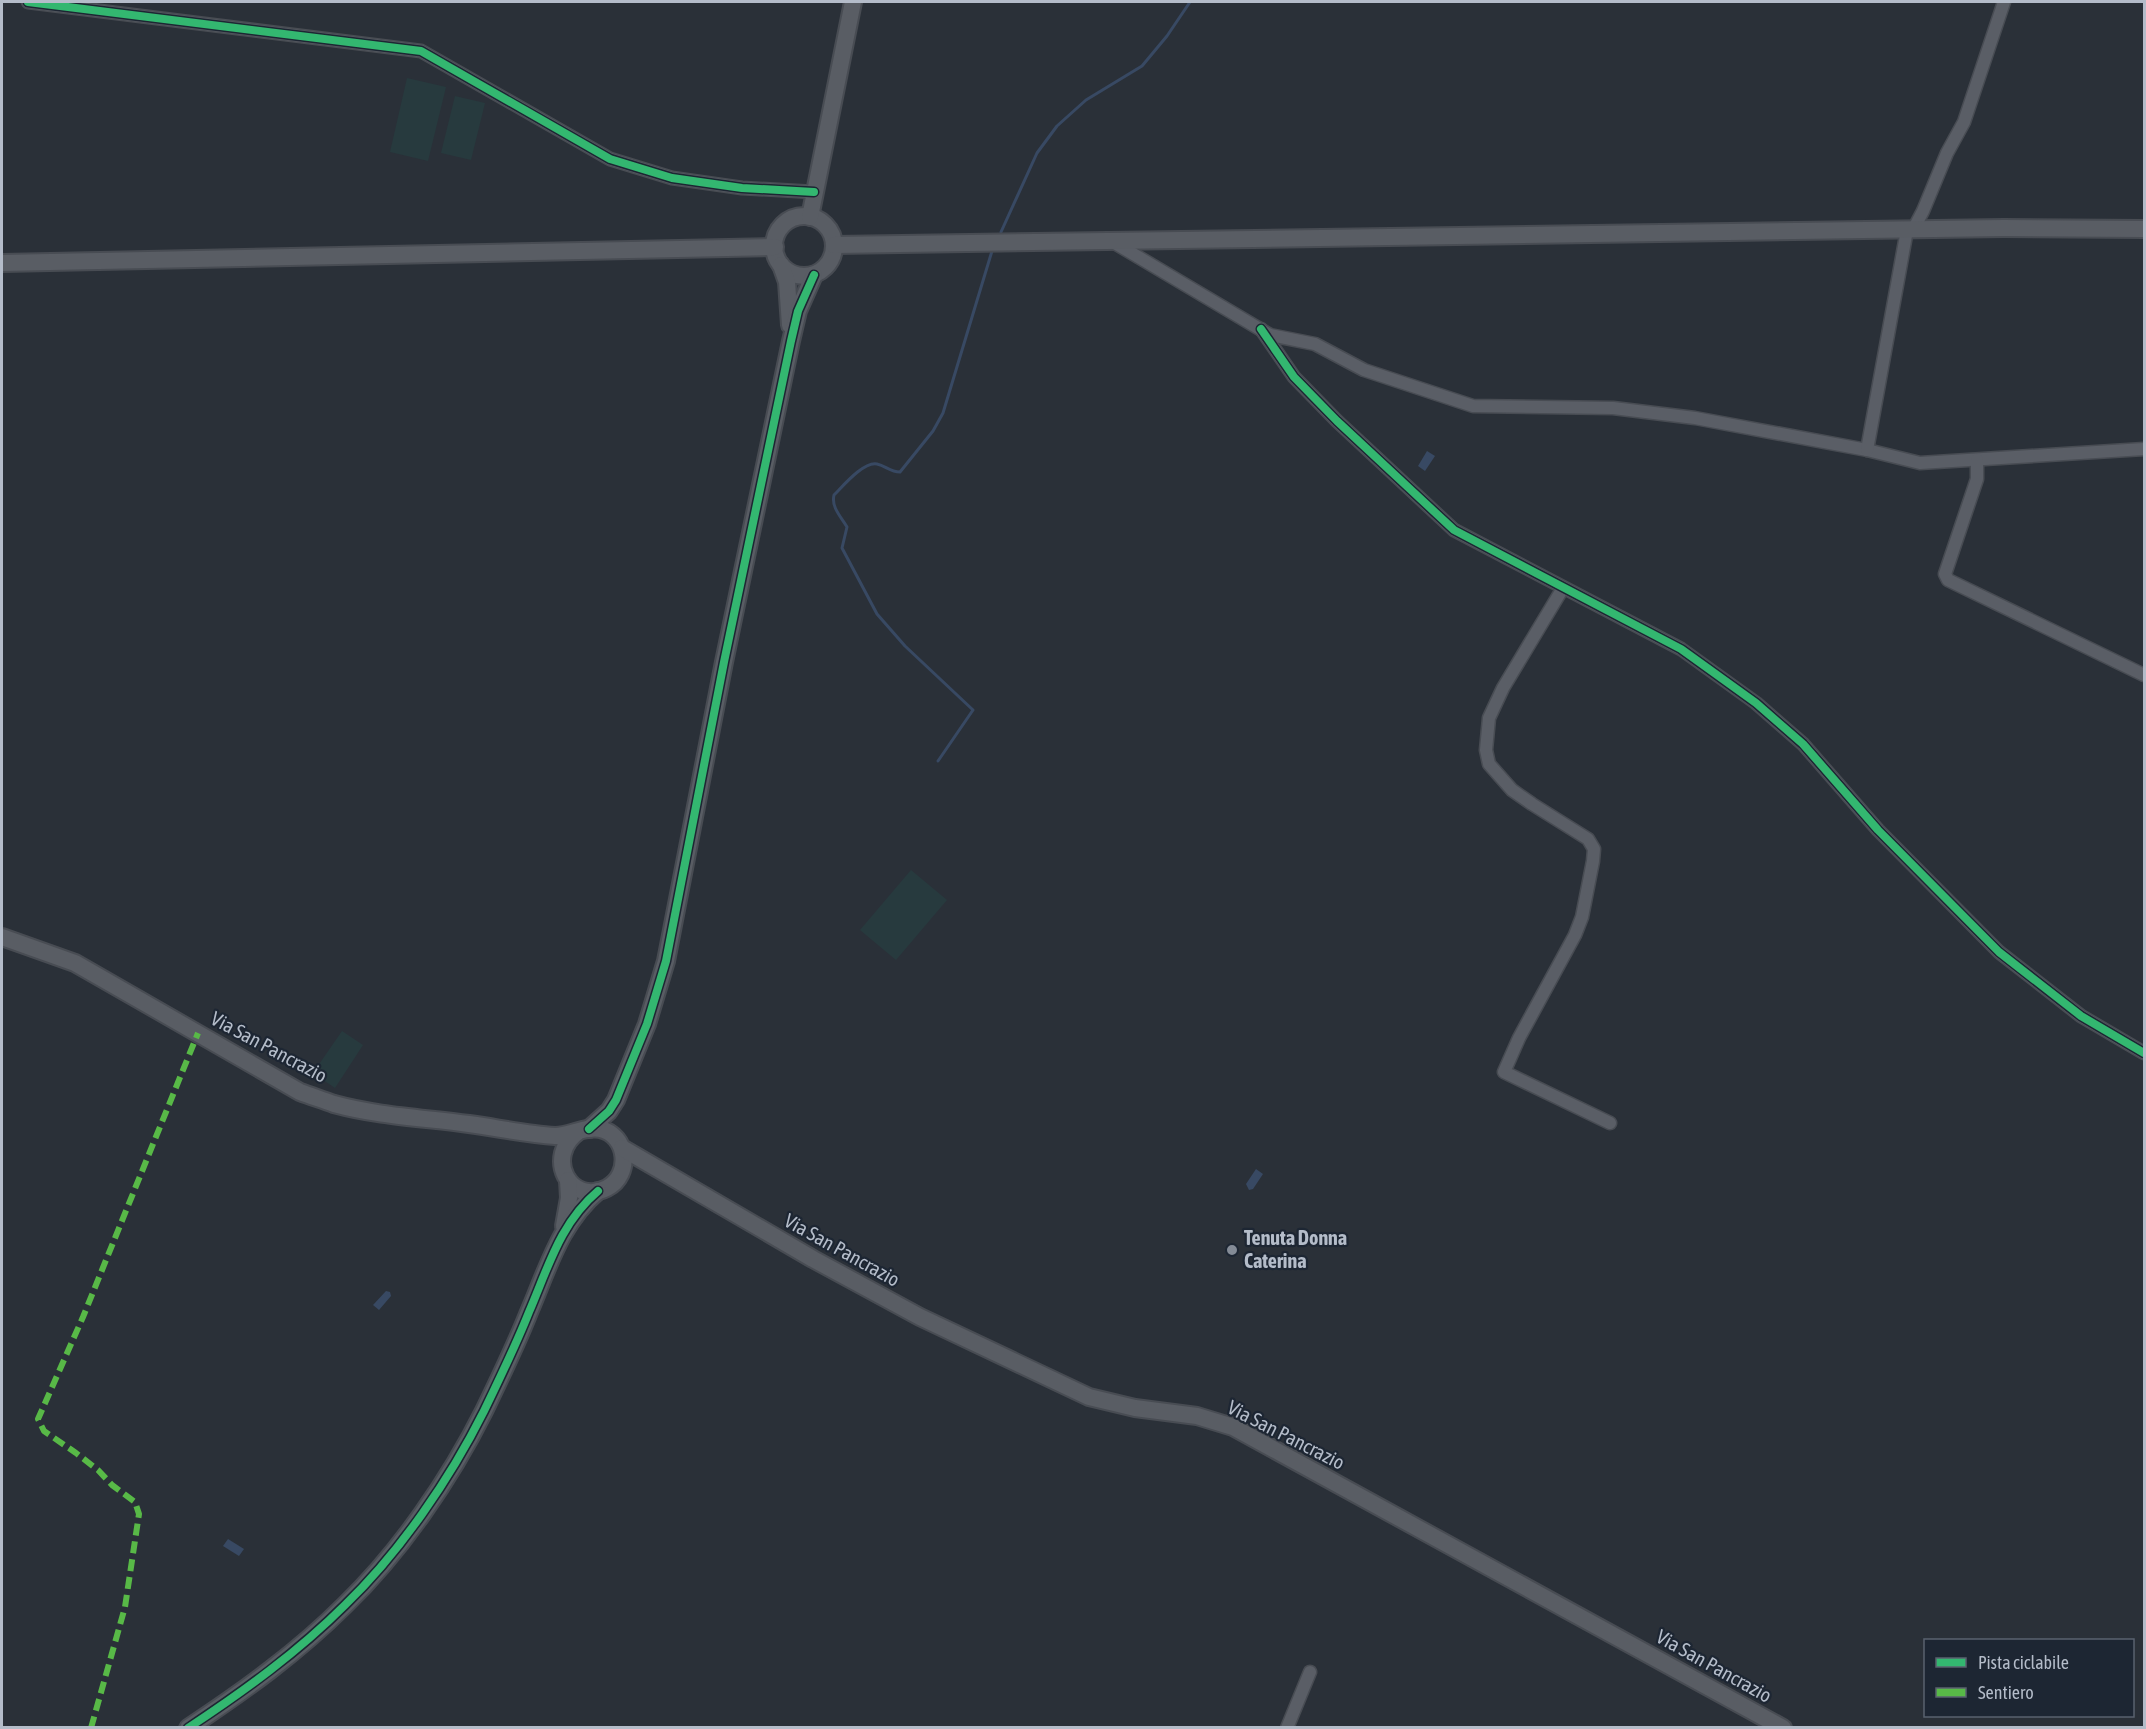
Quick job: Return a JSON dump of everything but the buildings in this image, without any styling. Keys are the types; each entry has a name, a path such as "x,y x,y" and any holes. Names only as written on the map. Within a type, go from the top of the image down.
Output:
{"main road":[{"path":"810,217 853,2"},
{"path":"781,265 796,275 814,275 822,270 829,264 834,246 829,230 810,217 792,219 779,231 775,247 776,257 787,282 791,340"},
{"path":"834,246 1910,230 2145,229"},
{"path":"2,263 775,247"},
{"path":"561,1236 569,1198 562,1153 565,1144 571,1137 609,1111 629,1071 647,1024 666,961 724,662 791,340 798,311 814,275"},
{"name":"Via San Pancrazio","path":"2,937 75,963 309,1095 334,1104 380,1113 557,1136 584,1130"},
{"path":"188,1728 232,1699 288,1656 346,1605 398,1546 447,1478 484,1411 528,1316 561,1236 572,1217 598,1191 613,1184 622,1171 624,1163 618,1116 629,1088 629,1071"},
{"path":"584,1130 599,1129 609,1133 620,1144"},
{"path":"536,1133 547,1145 565,1174 581,1190 598,1191"},
{"name":"Via San Pancrazio","path":"620,1144 747,1221 920,1317 1079,1392 1135,1408 1197,1416 1233,1427 1783,1728"},
{"path":"622,1171 644,1166 661,1169"}],"street":[{"path":"28,2 421,51 610,159 672,178 742,188 814,192"},
{"path":"1867,450 1910,230 1923,211 1947,153 1964,122 2004,2"},
{"path":"1113,242 1270,335 1316,344 1364,370 1473,406 1613,408 1695,418 1867,450 1920,463 2145,449"},
{"path":"1261,329 1294,377 1337,421 1454,530 1682,649 1756,703 1810,751 1878,830 1999,952 2081,1016 2145,1053"},
{"path":"1977,460 1977,479 1945,574 1948,580 2145,675"},
{"path":"1563,588 1503,688 1489,718 1486,750 1489,764 1512,790 1588,839 1594,849 1593,861 1582,917 1575,935 1504,1072 1610,1123"},
{"path":"1287,1728 1310,1672"}],"green space":[{"path":"407,78 446,87 428,161 390,152"},
{"path":"455,96 485,103 471,160 441,153"},
{"path":"911,870 947,900 896,960 860,930"},
{"path":"342,1031 363,1045 335,1088 313,1073"}],"water":[{"path":"1427,451 1435,456 1425,471 1418,466"},
{"path":"1256,1169 1263,1174 1253,1189 1249,1190 1246,1184"},
{"path":"386,1291 390,1292 391,1296 379,1310 373,1305"},
{"path":"228,1539 244,1549 239,1556 223,1546"}],"waterway":[{"path":"1001,232 1037,153 1057,126 1086,100 1142,66 1167,36 1190,2"},
{"path":"938,761 973,710 905,646 877,614 842,548 847,527 837,512 833,499 834,495 866,466 877,464 900,472 933,431 943,413 992,251"}],"marked path":[{"path":"91,1728 125,1607 139,1514 135,1502 112,1485 98,1470 44,1431 38,1419 83,1317 198,1033"}],"cycle path":[{"path":"28,2 421,51 610,159 672,178 742,188 814,192"},
{"path":"589,1129 609,1111 616,1100 647,1024 666,961 724,662 791,341 798,311 814,275"},
{"path":"1261,329 1294,377 1337,421 1454,530 1681,649 1756,703 1803,744 1878,830 1999,952 2081,1016 2144,1053"},
{"path":"188,1728 250,1685 309,1639 365,1584 404,1538 440,1488 471,1437 513,1349 564,1232 574,1217 598,1191"}],"place":[{"name":"Tenuta Donna Caterina","path":"1232,1250"}]}
